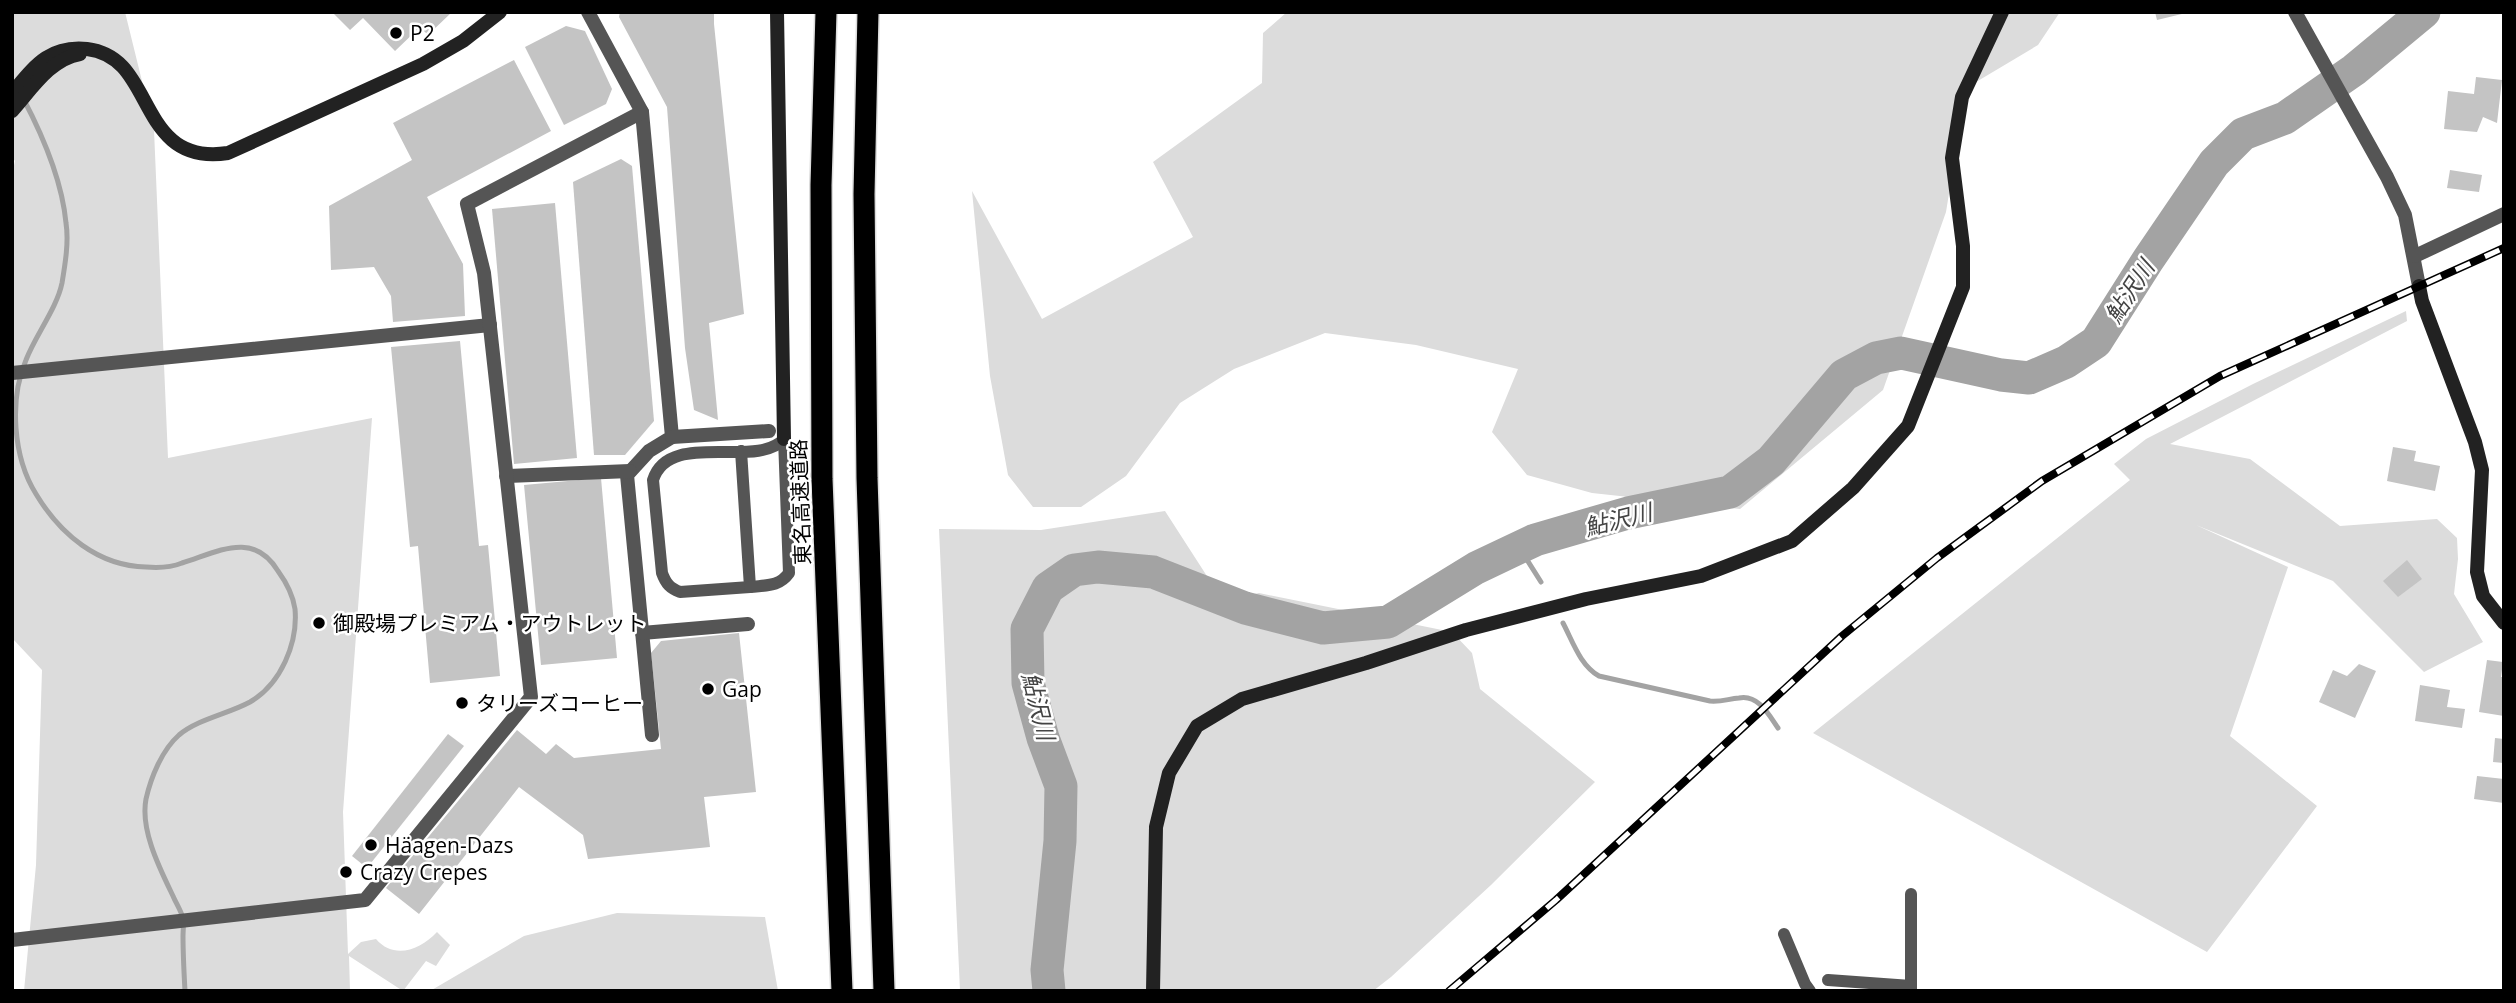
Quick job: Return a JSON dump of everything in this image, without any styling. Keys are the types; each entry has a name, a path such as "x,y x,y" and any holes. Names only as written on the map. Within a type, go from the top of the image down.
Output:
{"highway":[{"name":"東名高速道路","path":"826,12 821,185 822,479 842,991"},
{"path":"868,12 864,194 867,478 884,991"}],"street":[{"path":"12,93 34,67 55,58 99,50 114,57 128,74 171,139 197,153 213,155 238,148 423,64 463,41 500,12"},
{"path":"588,12 642,112 672,437"},
{"path":"777,12 784,439"},
{"path":"1153,991 1156,827 1169,773 1197,726 1242,699 1466,630 1586,599 1701,576 1792,541 1853,488 1908,426 1963,287 1963,260 1952,158 1962,97 2001,12"},
{"path":"2295,12 2354,116 2405,215 2422,301 2475,442 2482,470 2477,572 2483,596 2504,623"},
{"path":"12,111 45,74 55,58"},
{"path":"12,940 365,900 531,697 484,272 467,204 642,112"},
{"path":"2415,256 2504,214"},
{"path":"12,373 489,326"},
{"path":"652,735 627,475 649,451 672,437 769,431"},
{"path":"506,476 630,471"},
{"path":"642,633 748,624"}],"lane":[{"path":"784,439 789,573 784,580 776,585 680,592 672,588 666,583 662,573 653,480 662,464 681,455 772,449 784,439"},
{"path":"741,451 750,587"},
{"path":"1828,980 1912,988 1911,894"},
{"path":"1784,934 1810,991"}],"shaded area":[{"path":"12,12 125,12 154,130 168,458 372,418 343,812 348,954 361,942 376,939 391,949 407,950 423,944 437,932 450,945 436,966 426,961 403,991 349,956 350,991 24,991 36,865 42,670 12,638 12,174 15,161 12,157"},
{"path":"1287,12 2060,12 2038,45 1966,88 1946,212 1883,390 1740,509 1592,493 1527,475 1492,432 1518,369 1416,345 1325,333 1234,369 1180,403 1126,476 1081,507 1033,507 1008,475 990,376 972,191 1042,319 1193,237 1153,162 1262,83 1263,33"},
{"path":"2406,311 2407,321 2170,444 2250,459 2340,526 2437,519 2457,538 2458,559 2454,594 2483,642 2424,672 2333,581 2196,525 2288,567 2230,736 2317,806 2207,952 1813,733 2130,480 2114,464 2146,439"},
{"path":"1165,511 1223,601 1259,593 1452,632 1472,653 1480,689 1595,782 1491,885 1373,991 960,991 939,529 1041,530"},
{"path":"617,913 765,917 778,991 430,991 524,936"}],"building":[{"name":"P2","path":"332,12 452,12 428,35 420,27 395,51 363,18 350,30"},
{"path":"620,12 714,12 744,314 709,323 718,420 694,410 685,348 667,107 619,17"},
{"path":"2155,12 2185,12 2186,13 2157,20"},
{"path":"566,26 585,31 612,89 606,104 564,125 525,47"},
{"path":"514,60 551,131 427,197 463,264 465,316 393,322 391,296 374,267 331,270 329,206 412,160 393,123"},
{"path":"2476,77 2502,80 2497,123 2483,117 2477,132 2444,129 2448,91 2474,94"},
{"path":"621,159 632,166 654,421 625,455 594,455 573,182"},
{"path":"2450,170 2482,175 2479,192 2447,188"},
{"path":"555,203 577,458 514,464 492,209"},
{"path":"460,341 479,546 488,545 500,676 430,683 418,546 410,547 391,347"},
{"path":"2393,447 2416,451 2414,461 2440,466 2435,491 2387,481"},
{"path":"601,478 617,658 541,665 524,485"},
{"path":"2407,560 2422,579 2398,597 2383,581"},
{"path":"739,633 756,792 704,797 710,847 588,859 583,835 519,787 419,914 386,888 517,730 546,754 556,744 574,758 661,749 651,653 661,641"},
{"path":"2487,660 2503,662 2501,677 2504,677 2504,716 2479,712"},
{"path":"2359,664 2376,671 2355,718 2319,702 2333,670 2347,676"},
{"path":"2420,685 2450,690 2447,707 2465,709 2462,728 2415,721"},
{"path":"448,734 464,746 367,868 352,856"},
{"path":"2495,738 2504,739 2504,763 2493,762"},
{"path":"2477,776 2504,779 2504,803 2474,799"}],"waterway":[{"name":"鮎沢川","path":"1049,991 1047,970 1060,841 1061,786 1043,738 1028,683 1027,629 1048,588 1074,570 1098,567 1153,572 1245,608 1323,628 1388,622 1476,568 1535,540 1628,513 1730,492 1771,461 1844,375 1876,358 1901,353 2001,375 2029,378 2066,362 2096,342 2214,163 2243,134 2285,118 2354,70 2424,12"},
{"path":"23,98 56,175 67,230 59,293 26,360 17,393 18,446 28,479 57,522 96,554 128,565 150,567 178,564 234,548 258,551 268,558 281,575 295,609 294,635 290,649 271,685 250,702 195,725 179,735 162,756 148,791 145,811 148,836 183,918 185,991"},
{"path":"1519,547 1541,582"},
{"path":"1563,623 1582,659 1599,676 1710,701 1752,699 1767,712 1778,728"}],"railway":[{"path":"1449,991 1556,900 1842,636 1937,558 2042,481 2220,376 2504,248"}],"place":[{"name":"P2","path":"396,33"},
{"name":"御殿場プレミアム・アウトレット","path":"319,623"},
{"name":"Gap","path":"708,689"},
{"name":"タリーズコーヒー","path":"462,703"},
{"name":"Häagen-Dazs","path":"371,845"},
{"name":"Crazy Crepes","path":"346,872"}]}
